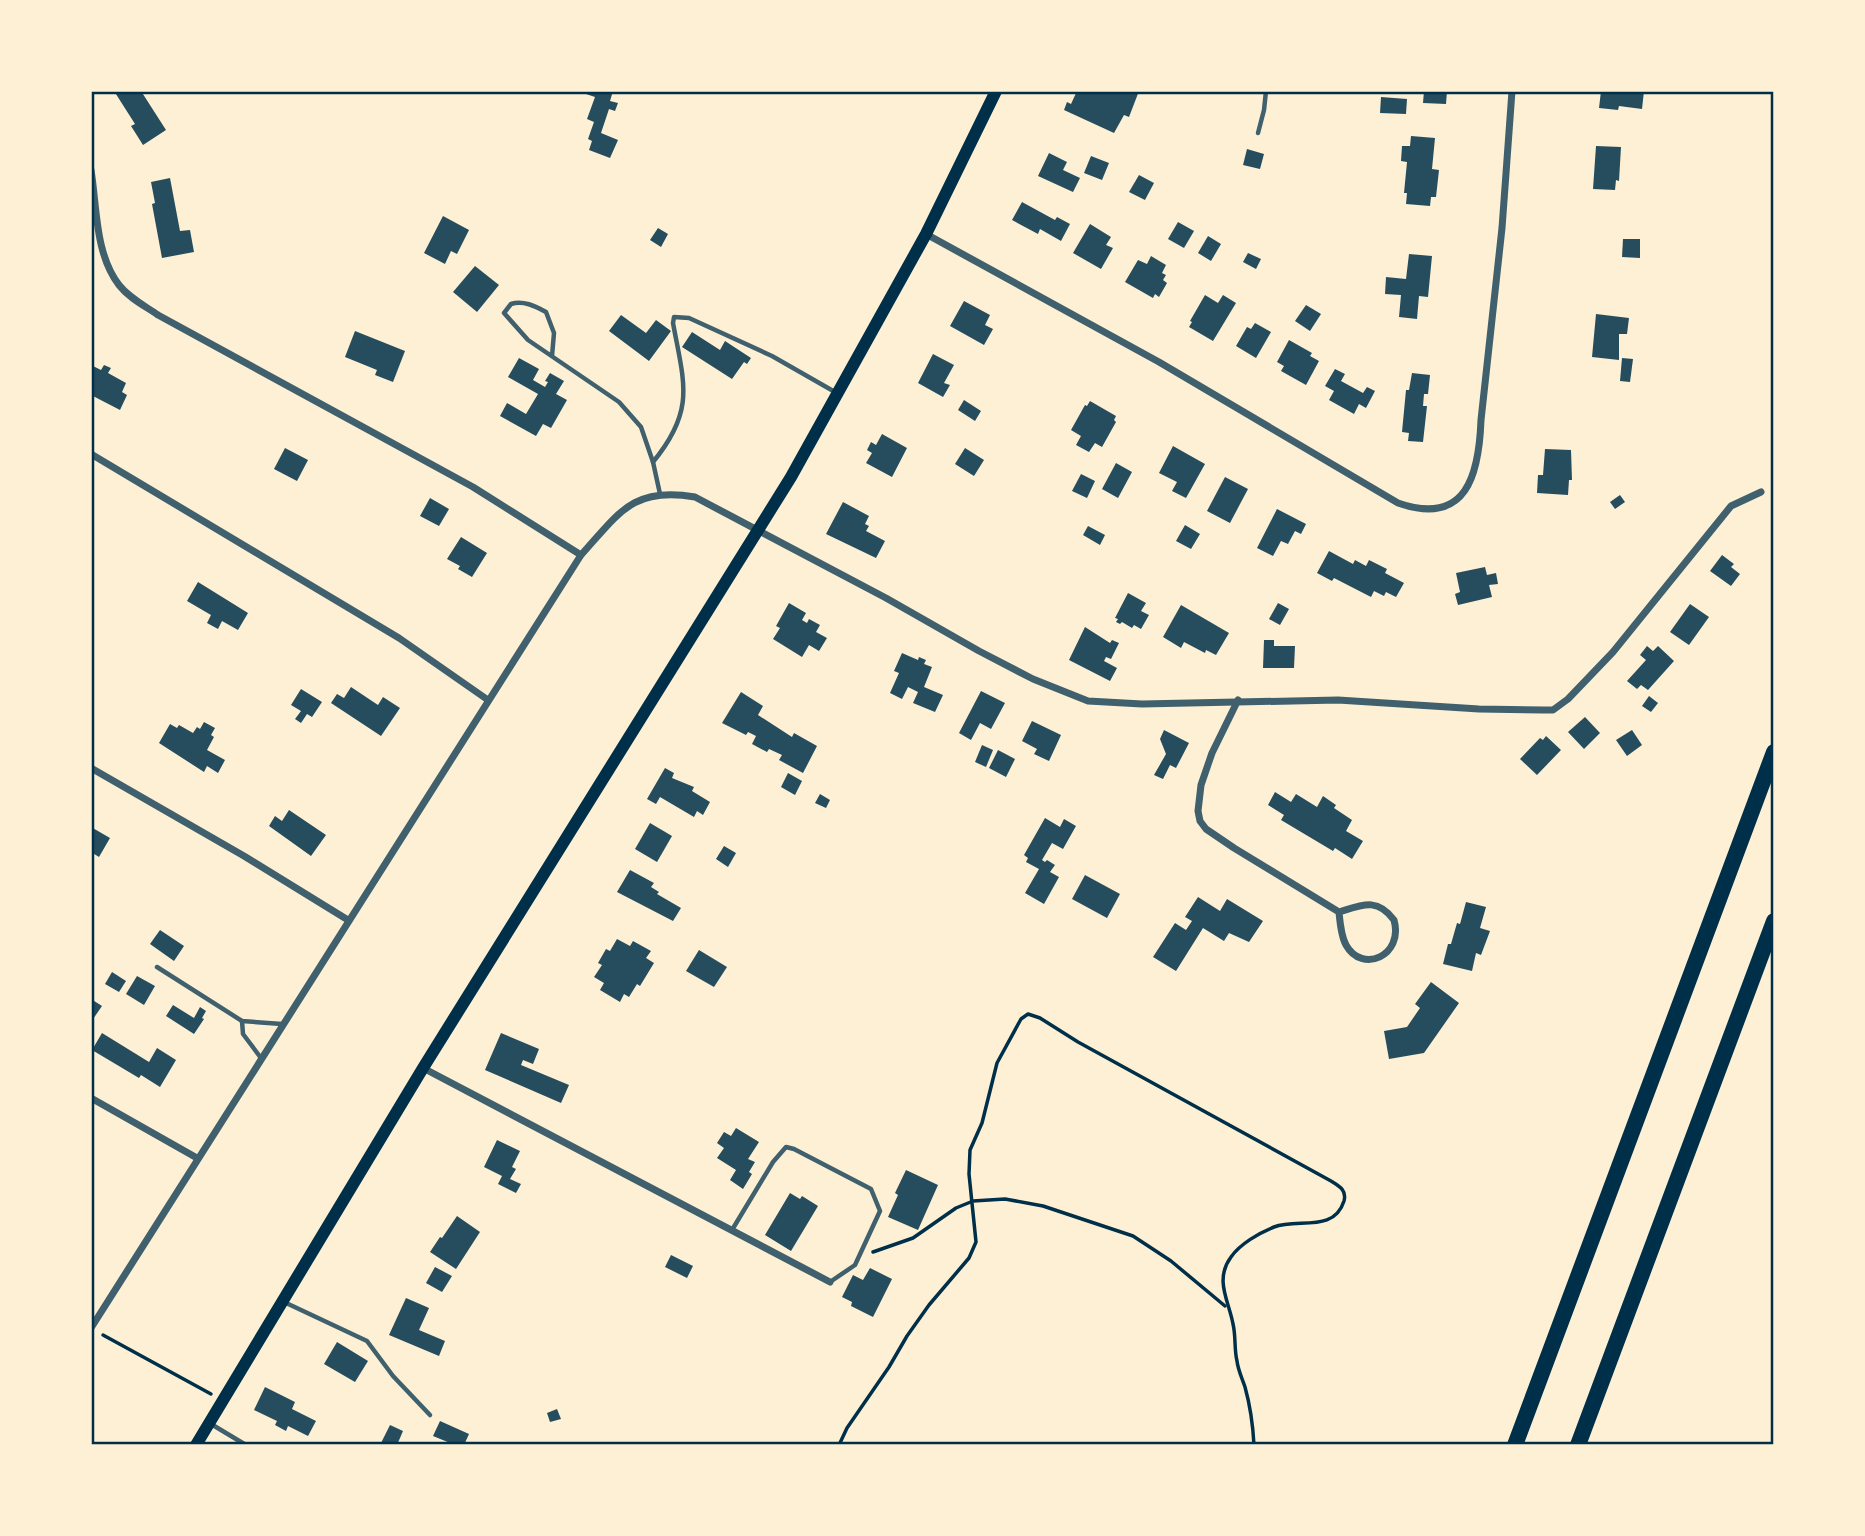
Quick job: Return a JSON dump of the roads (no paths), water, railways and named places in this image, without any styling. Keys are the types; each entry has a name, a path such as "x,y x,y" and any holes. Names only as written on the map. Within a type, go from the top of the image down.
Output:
{"highway":[{"path":"1515,1445 1774,751"},
{"path":"1578,1445 1774,921"}],"main road":[{"path":"196,1445 423,1068 757,531 838,394 926,234 996,91"}],"street":[{"path":"926,234 1182,375 1398,502 1418,508 1439,507 1453,501 1466,489 1477,466 1502,228 1512,91"},
{"path":"91,170 103,250 114,278 127,294 158,315 496,500 580,555"},
{"path":"91,454 398,638 488,699"},
{"path":"91,1328 580,555 621,511 653,494 671,493 695,497 886,598 979,651 1074,697 1092,702 1121,704 1338,700 1553,710 1575,693 1626,638 1661,590 1731,506 1761,492"},
{"path":"1238,700 1212,753 1201,785 1198,811 1200,821 1206,829 1234,848 1339,912 1364,905 1381,907 1394,920 1397,929 1392,947 1377,958 1368,959 1351,952 1343,937 1339,912"},
{"path":"91,768 244,856 348,920"},
{"path":"423,1068 830,1282"},
{"path":"91,1098 197,1158"}],"lane":[{"path":"1258,133 1266,91"},
{"path":"552,356 554,333 546,312 534,305 517,302 511,304 504,313 528,340 619,402 641,428 653,462 660,494"},
{"path":"653,462 666,447 684,404 685,384 674,317 689,318 772,356 838,394"},
{"path":"158,967 242,1021 282,1024"},
{"path":"242,1021 243,1034 261,1058"},
{"path":"732,1231 773,1162 786,1147 871,1189 880,1211 855,1265 830,1282"},
{"path":"283,1301 367,1341 393,1377 430,1415"},
{"path":"210,1423 246,1445"}]}
